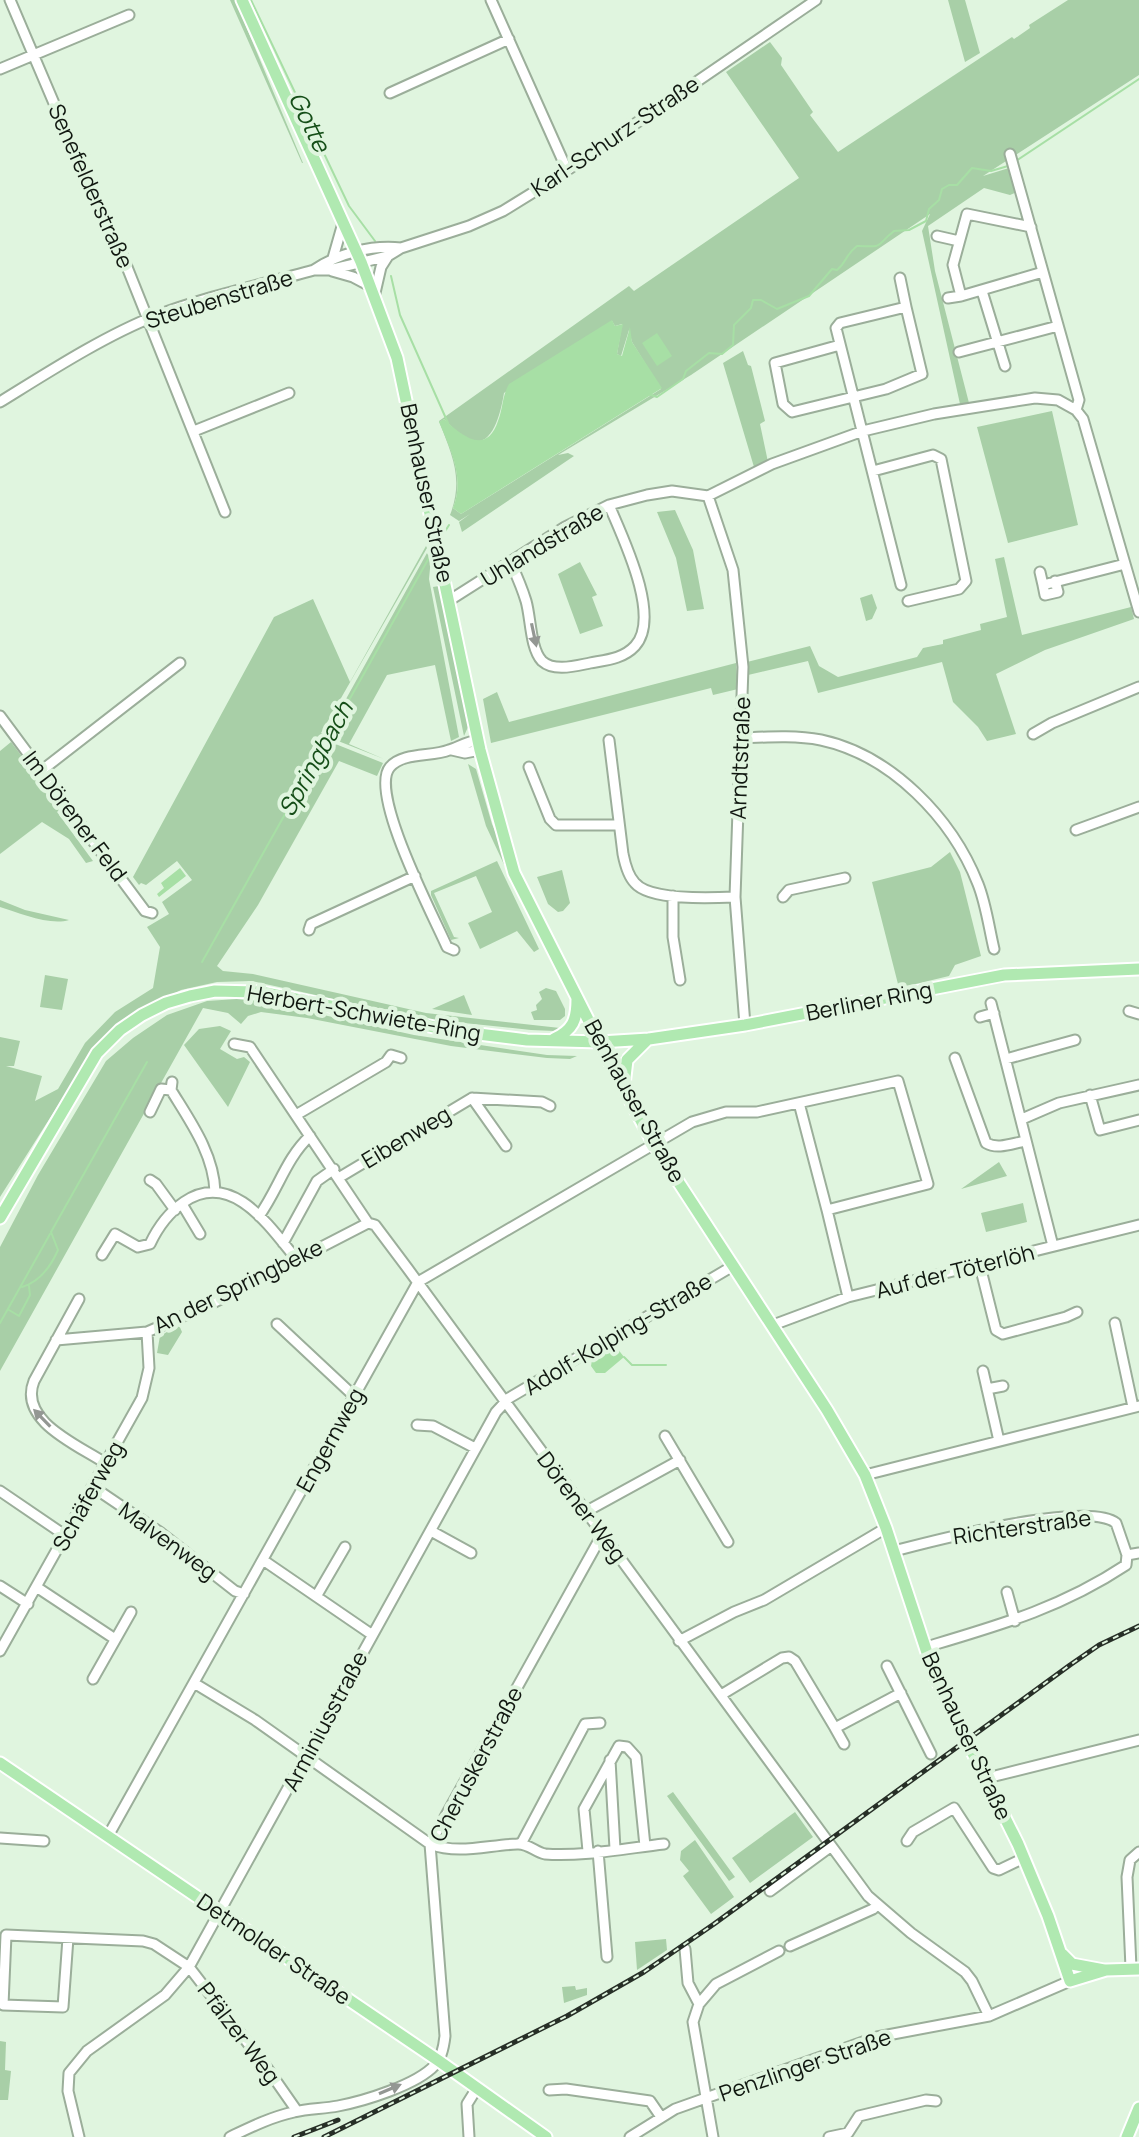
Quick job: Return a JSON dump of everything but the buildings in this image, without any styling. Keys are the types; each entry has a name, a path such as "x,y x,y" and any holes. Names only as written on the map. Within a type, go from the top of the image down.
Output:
{"main road":[{"name":"Benhauser Straße","path":"242,0 373,290 403,384 479,745 514,873 653,1143 773,1325 865,1475 943,1693 1024,1858 1070,1981"},
{"name":"Berliner Ring","path":"600,1042 649,1039 745,1025 1004,975 1139,969"},
{"name":"Herbert-Schwiete-Ring","path":"0,1218 97,1053 120,1030 142,1015 178,999 215,991 261,992 454,1031 551,1041 600,1042"},
{"path":"551,1041 564,1034 574,1023 577,995"},
{"path":"624,1088 627,1060 649,1039"},
{"name":"Detmolder Straße","path":"0,1763 546,2137"},
{"path":"1061,1954 1072,1964 1106,1970"},
{"path":"1070,1981 1106,1970 1135,1968"},
{"path":"1127,2137 1139,2108"}],"street":[{"name":"Senefelderstraße","path":"10,0 148,319 225,512"},
{"path":"491,0 567,170"},
{"name":"Karl-Schurz-Straße","path":"359,257 388,256 401,248 486,219 567,170 816,0"},
{"path":"0,69 129,15"},
{"path":"390,93 509,39"},
{"path":"1012,160 1079,400 1076,410"},
{"path":"961,296 953,265 967,214 1031,227"},
{"path":"333,258 343,223"},
{"path":"937,236 959,241"},
{"name":"Karl-Schurz-Straße","path":"359,257 387,246 401,248"},
{"path":"329,270 346,274 373,290 388,256"},
{"name":"Steubenstraße","path":"314,270 333,258 359,257"},
{"name":"Steubenstraße","path":"0,402 148,319 205,299 314,270 329,270 359,257"},
{"path":"948,298 1043,272"},
{"path":"840,345 775,363 783,404 792,412 886,389 922,374 900,278"},
{"path":"982,291 1005,366"},
{"path":"901,585 837,325 906,307"},
{"path":"959,352 1058,326"},
{"path":"194,431 289,393"},
{"path":"708,496 772,464 863,431 934,414 1035,398 1058,400 1076,410 1083,419 1139,612"},
{"path":"873,471 933,455 941,459 966,581 959,589 908,601"},
{"name":"Uhlandstraße","path":"450,600 565,527 609,505 672,491 708,496"},
{"name":"Arndtstraße","path":"708,496 727,548 738,609 743,667 735,897 745,1025"},
{"path":"510,561 526,602 538,654 544,663 567,667 617,659 640,640 644,614 632,559 609,505"},
{"path":"1040,572 1043,585 1125,564"},
{"path":"41,771 180,663"},
{"path":"1033,734 1085,708 1139,687"},
{"name":"Im Dörener Feld","path":"0,716 145,911 152,913"},
{"path":"741,738 822,740 870,758 894,775 926,802 957,845 978,884 994,949"},
{"path":"609,740 625,867 635,884 652,892 673,896 735,897"},
{"path":"454,950 447,947 415,876 384,785 386,773 397,761 452,750 465,753 479,745"},
{"path":"529,767 550,819 556,825 618,825"},
{"path":"1076,830 1139,807"},
{"path":"309,930 311,924 415,876"},
{"path":"783,897 789,890 845,878"},
{"path":"673,896 673,937 680,980"},
{"path":"980,1017 993,1008 1053,1246"},
{"path":"1006,1059 1075,1040"},
{"name":"Dörener Weg","path":"234,1044 250,1047 368,1223 375,1225 418,1282 830,1847 877,1905 965,1972 989,2016"},
{"path":"296,1115 386,1062 391,1055 401,1058"},
{"path":"955,1058 986,1143 1001,1146 1026,1141"},
{"path":"418,1282 692,1122 726,1112 757,1112 898,1081 928,1184 827,1210"},
{"path":"1022,1119 1059,1103 1139,1085"},
{"path":"150,1112 161,1089 171,1086 201,1138 211,1165 215,1192"},
{"path":"1090,1095 1096,1130 1139,1120"},
{"name":"Eibenweg","path":"472,1098 502,1132 506,1146"},
{"name":"Eibenweg","path":"337,1173 472,1098 542,1102 550,1106"},
{"path":"799,1103 848,1297"},
{"path":"259,1216 300,1145 310,1136"},
{"path":"283,1243 317,1181 337,1173"},
{"path":"150,1180 200,1234"},
{"path":"102,1255 116,1230 138,1247 150,1244 158,1226 178,1207 199,1194 215,1192 237,1198 259,1216 297,1260"},
{"name":"An der Springbeke","path":"56,1340 147,1332 211,1304 368,1223"},
{"name":"Auf der Töterlöh","path":"773,1325 848,1297 1139,1225"},
{"name":"Adolf-Kolping-Straße","path":"503,1402 733,1266"},
{"path":"980,1266 996,1330 1003,1334 1077,1312"},
{"name":"Engernweg","path":"108,1836 418,1282"},
{"path":"79,1299 30,1391 33,1409 46,1424 105,1463"},
{"path":"865,1475 1136,1406 1115,1323"},
{"path":"277,1324 354,1396"},
{"name":"Schäferweg","path":"0,1651 142,1398 149,1368 147,1332"},
{"path":"983,1371 999,1441"},
{"path":"987,1389 1003,1386"},
{"name":"Arminiusstraße","path":"220,1912 371,1634 503,1402"},
{"path":"417,1425 433,1426 475,1448"},
{"path":"665,1436 728,1542"},
{"path":"587,1511 680,1460"},
{"name":"Malvenweg","path":"93,1487 182,1548 235,1591 244,1594"},
{"path":"0,1491 66,1536"},
{"name":"Richterstraße","path":"894,1551 1026,1522 1101,1516 1109,1517 1116,1523 1127,1555"},
{"path":"679,1641 764,1600 886,1528"},
{"path":"431,1531 471,1553"},
{"name":"Cheruskerstraße","path":"439,2061 445,2036 430,1844 587,1561 604,1536"},
{"path":"317,1595 345,1547"},
{"path":"926,1647 1015,1621 1094,1586 1126,1565 1127,1555 1139,1553"},
{"path":"263,1560 371,1634"},
{"path":"0,1586 28,1604"},
{"path":"38,1588 115,1639"},
{"path":"1007,1592 1015,1621"},
{"path":"93,1679 131,1612"},
{"path":"721,1695 782,1658 789,1657 795,1661 844,1744"},
{"path":"887,1666 931,1754"},
{"path":"194,1683 255,1720 430,1844 457,1850 521,1844 544,1854 664,1844"},
{"path":"835,1728 901,1693"},
{"path":"521,1844 585,1724 600,1723"},
{"path":"987,1778 1139,1740"},
{"path":"607,1957 593,1851 584,1809 619,1746 627,1747 636,1757 645,1846"},
{"path":"610,1760 615,1849"},
{"name":"Benhauser Straße","path":"907,1841 913,1832 954,1808 993,1868 999,1870 1024,1858"},
{"path":"0,1838 44,1841"},
{"path":"770,1891 830,1847"},
{"path":"1135,1968 1127,1877 1130,1860 1139,1852"},
{"path":"790,1946 877,1905"},
{"name":"Pfälzer Weg","path":"220,1912 189,1967 297,2111"},
{"path":"68,1938 63,2007 2,2007 6,1935 143,1941 154,1944 189,1967 165,1995 87,2051 69,2073 68,2091 79,2137"},
{"path":"685,1949 688,1983 699,2004"},
{"path":"713,2137 693,2022 699,2004 716,1984 779,1951"},
{"name":"Penzlinger Straße","path":"630,2137 675,2109 877,2037 989,2016 1070,1981"},
{"path":"230,2137 269,2119 297,2111 367,2099 414,2079 439,2061"},
{"path":"469,2137 466,2107 469,2097 477,2088"},
{"path":"549,2090 566,2089 650,2101 661,2117"},
{"path":"829,2137 848,2133 859,2116 926,2100 936,2101"}],"shaded area":[{"path":"230,0 235,0 303,163 302,163"},
{"path":"948,0 965,0 980,53 965,62"},
{"path":"1068,0 1139,0 1139,75 983,176 1009,168 1017,192 1010,195 984,188 928,226 935,271 969,403 960,404 922,231 930,214 691,375 558,455 568,453 574,456 462,532 459,522 470,514 459,521 450,515 456,490 455,467 439,421 629,286 634,291 799,178 726,72 770,42 782,58 781,65 813,112 810,115 838,152 1012,37 1014,39 1030,28 1029,25","holes":["612,321 615,326 622,324 617,354 621,356 629,330 632,342 661,389 461,514 453,508 457,475 440,422 444,419 464,437 482,441 493,429 504,393"]},
{"path":"612,320 615,326 623,324 617,354 622,356 630,327 632,342 662,388 461,514 453,508 457,475 439,422 444,419 472,439 487,438 498,421 509,384"},
{"path":"657,333 672,356 657,366 642,343"},
{"path":"743,351 751,366 765,421 760,424 768,462 754,467 723,363"},
{"path":"1052,411 1078,525 1008,543 977,427"},
{"path":"675,510 693,550 704,609 687,611 676,558 657,512"},
{"path":"427,548 321,733 326,735 427,553 431,558 429,579 459,737 451,741 435,665 387,675 349,744 384,759 333,739 333,743 383,763 377,776 339,761 258,905 217,966 223,971 253,974 426,1013 560,1028 555,1031 531,1030 425,1019 252,981 217,982 181,990 140,1011 93,1050 0,1197 0,1037 20,1041 14,1066 6,1066 42,1076 35,1101 58,1089 85,1043 115,1012 153,988 160,947 147,927 169,914 162,902 192,880 177,861 146,885 139,885 133,877 274,617 313,599 350,682"},
{"path":"1004,557 1022,635 1131,607 1134,619 1045,650 996,674 1016,734 987,741 978,727 953,702 942,662 818,693 808,661 748,675 747,662 810,646 819,666 838,677 917,657 923,648 981,630 980,624 1007,617 995,559"},
{"path":"580,562 597,595 592,597 603,626 580,634 558,574"},
{"path":"439,586 468,727 464,736 433,587"},
{"path":"872,594 877,608 872,619 866,621 860,598"},
{"path":"736,663 738,689 713,695 711,688 491,743 483,699 497,692 509,722"},
{"path":"11,742 61,808 57,812 93,861 86,863 69,839 42,822 0,854 0,751"},
{"path":"468,764 476,769 492,824 525,901 522,903 486,826"},
{"path":"950,852 960,872 981,956 955,965 949,976 899,988 872,882 931,867"},
{"path":"497,861 539,949 534,952 517,931 480,949 468,923 492,912 476,876 434,893 454,937 459,938 451,940 431,895 431,891"},
{"path":"180,868 186,876 159,897 157,894 164,888 161,883"},
{"path":"562,870 570,903 558,912 548,904 537,877"},
{"path":"0,900 25,910 69,920 44,920 25,915 0,907"},
{"path":"45,975 68,979 62,1010 40,1007"},
{"path":"546,988 556,991 565,1009 565,1016 560,1020 534,1020 531,1012 537,1010 536,1005 542,999 539,992"},
{"path":"464,995 472,1015 432,1009"},
{"path":"207,1001 260,1001 414,1035 547,1055 577,1056 570,1059 547,1058 451,1046 261,1012 248,1016 241,1024 228,1013 203,1008 0,1371 0,1247 38,1175 106,1061 167,1015"},
{"path":"220,1026 231,1031 220,1049 237,1059 244,1057 250,1062 228,1107 184,1045 199,1029"},
{"path":"999,1162 1007,1176 961,1189"},
{"path":"1023,1203 1027,1222 986,1232 981,1213"},
{"path":"179,1325 182,1332 168,1355 157,1353 160,1336"},
{"path":"617,1348 624,1357 605,1373 596,1373 591,1366 592,1360"},
{"path":"673,1792 735,1877 729,1881 667,1796"},
{"path":"795,1812 813,1837 750,1883 732,1858"},
{"path":"695,1840 734,1897 711,1914 683,1876 689,1871 680,1860 681,1851"},
{"path":"666,1939 667,1950 637,1970 635,1942"},
{"path":"575,1986 576,1990 587,1988 587,1995 564,2003 562,1987"},
{"path":"0,2041 6,2042 5,2070 11,2071 8,2100 0,2100"}],"waterway":[{"name":"Gotte","path":"251,0 349,206 375,241"},
{"name":"Springbach","path":"1016,161 1139,79"},
{"name":"Springbach","path":"648,394 657,397 683,379 686,371 709,353 722,354 733,345 734,325 751,308 753,300 761,300 777,309 809,296 857,246 876,246 894,231 909,230 926,221 929,209 939,200 942,189 957,185 972,168 991,171 1008,166"},
{"name":"Gotte","path":"391,276 400,315 448,423"},
{"name":"Springbach","path":"444,533 449,525"},
{"name":"Springbach","path":"202,962 430,556"},
{"name":"Springbach","path":"22,1287 39,1277 55,1256 58,1250 51,1232 147,1062"},
{"name":"Springbach","path":"0,1323 50,1234"},
{"path":"9,1310 19,1316 30,1295 29,1286"},
{"path":"624,1357 632,1365 666,1365"}],"railway":[{"path":"324,2137 567,2016 644,1972 1070,1665 1099,1645 1139,1626"},
{"path":"294,2137 338,2120"}]}
